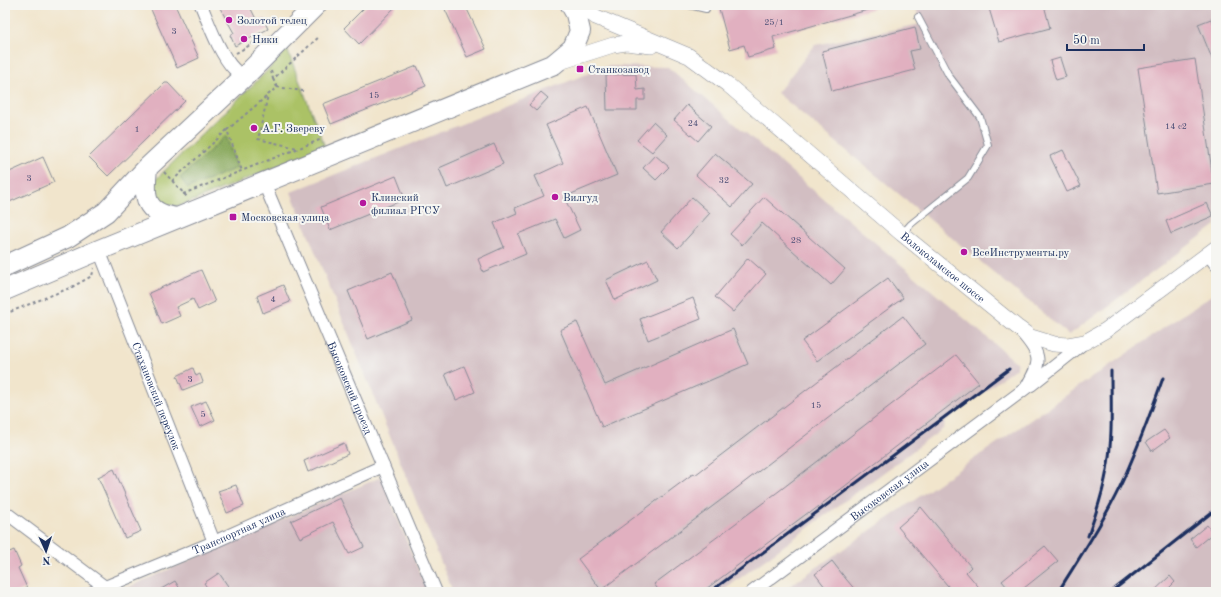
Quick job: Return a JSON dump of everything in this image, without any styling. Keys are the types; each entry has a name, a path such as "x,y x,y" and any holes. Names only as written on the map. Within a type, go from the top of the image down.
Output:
{"highway":[{"path":"5,266 68,237 106,212 155,170 245,76 316,5"},
{"path":"5,290 97,256 177,218 554,64 573,48 580,31 576,14 570,5"},
{"path":"155,170 145,186 146,199 150,206 159,213 166,217 177,218"}],"street":[{"path":"201,5 224,55 234,70 245,76"},
{"name":"Волоколамское шоссе","path":"579,5 596,17 689,56 727,84 902,234 1031,337 1054,344 1068,345 1085,342 1106,330 1213,256"},
{"name":"Волоколамское шоссе","path":"554,64 613,45 626,43 657,47 689,56"},
{"name":"Высоковский проезд","path":"264,183 436,592"},
{"name":"Стахановский переулок","path":"97,256 214,542"},
{"name":"Высоковская улица","path":"1017,327 1034,346 1038,359 1037,370 1026,388"},
{"name":"Высоковская улица","path":"752,592 1026,388 1085,342"},
{"name":"Транспортная улица","path":"93,592 214,542 383,466"},
{"path":"5,512 105,587"}],"lane":[{"path":"689,5 706,9"},
{"path":"902,234 911,224 968,178 988,146 980,117 949,76 918,17"}],"path":[{"path":"273,79 320,36"},
{"path":"270,68 277,87"},
{"path":"277,87 303,91"},
{"path":"172,181 227,130 277,87"},
{"path":"268,95 258,139 298,149"},
{"path":"227,130 242,171"},
{"path":"183,194 322,139"},
{"path":"155,170 172,181 191,202"},
{"path":"5,314 72,287 92,276 97,256"}],"shaded area":[{"path":"915,5 1216,5 1216,225 1069,335 777,93 815,45 921,24"},
{"path":"607,66 668,67 1017,363 1017,368 945,421 944,428 721,592 453,592 291,192"},
{"path":"1216,292 1216,592 781,592"},
{"path":"381,477 427,592 117,592"}],"green space":[{"path":"287,49 325,147 180,206 168,205 159,200 155,194 154,187 156,179 270,68"},
{"path":"226,136 237,168 188,188 180,178"}],"building":[{"path":"149,5 175,5 199,58 177,68"},
{"path":"226,5 249,5 257,21 263,18 268,29 235,46 230,35 234,33 220,8"},
{"path":"367,5 397,5 359,44 344,28"},
{"path":"443,5 465,5 486,49 467,57"},
{"path":"718,5 878,5 878,7 773,37 776,49 748,57 744,45 730,49"},
{"path":"988,5 1044,5 1050,28 999,42"},
{"path":"1211,19 1216,30 1215,66 1198,24"},
{"path":"915,27 920,49 910,51 915,70 832,91 822,51"},
{"path":"1060,58 1066,77 1056,80 1050,61"},
{"path":"1195,59 1214,184 1157,193 1138,68"},
{"path":"417,66 426,86 331,124 323,104"},
{"path":"636,74 637,90 645,89 645,100 637,100 637,110 607,110 606,75"},
{"path":"165,83 168,83 185,101 108,176 89,157"},
{"path":"541,92 548,98 536,111 529,105"},
{"path":"687,105 711,126 698,141 674,120"},
{"path":"588,107 617,175 564,197 580,230 564,238 555,219 518,234 526,254 483,272 478,259 504,247 494,223 517,213 515,208 544,196 535,176 563,163 546,125"},
{"path":"653,122 667,135 652,152 637,140"},
{"path":"494,144 503,164 447,188 439,168"},
{"path":"1063,150 1081,186 1067,192 1050,156"},
{"path":"715,153 752,184 732,207 696,175"},
{"path":"655,155 669,167 656,180 643,168"},
{"path":"43,157 54,182 5,204 5,174"},
{"name":"Клинский филиал РГСУ","path":"396,176 405,199 330,230 321,207"},
{"path":"692,197 710,213 678,248 661,232"},
{"path":"764,197 845,269 831,285 762,223 742,245 730,234"},
{"path":"1207,203 1213,216 1171,234 1166,221"},
{"path":"748,258 766,274 733,312 715,297"},
{"path":"648,260 657,280 615,300 606,280"},
{"path":"201,270 215,302 198,310 193,299 176,307 180,316 162,324 149,293"},
{"path":"392,272 412,320 368,339 348,291"},
{"path":"888,278 903,298 817,361 802,341"},
{"path":"283,285 290,302 263,313 257,296"},
{"path":"693,298 701,319 648,340 640,319"},
{"path":"903,316 925,344 601,590 578,559 694,473 695,475"},
{"path":"577,322 605,385 733,329 748,364 602,427 560,330"},
{"path":"956,355 979,383 810,513 809,512 702,592 660,592 654,584 779,491"},
{"path":"464,366 475,392 456,400 445,374"},
{"path":"193,368 196,376 200,374 203,382 183,390 177,376"},
{"path":"206,401 215,420 200,427 191,407"},
{"path":"1164,430 1170,438 1152,451 1146,442"},
{"path":"344,443 348,454 308,472 304,461"},
{"path":"114,469 141,531 125,538 98,477"},
{"path":"236,485 244,506 227,513 218,491"},
{"path":"340,498 364,547 349,554 333,522 300,538 291,521"},
{"path":"921,507 971,567 966,572 983,592 953,592 898,527"},
{"path":"1207,525 1213,533 1196,547 1190,539"},
{"path":"1045,546 1058,561 1019,592 1011,592 1002,581"},
{"path":"14,550 21,566 18,568 27,588 18,592 8,592 5,584 5,554"},
{"path":"832,561 857,592 829,592 815,574"},
{"path":"219,573 232,592 210,592 204,583"},
{"path":"1170,576 1175,582 1165,592 1153,592"},
{"path":"175,581 182,592 156,592"}],"railway":[{"path":"710,592 1009,369"},
{"path":"1088,536 1101,495 1109,458 1111,371"},
{"path":"1058,592 1093,536 1117,493 1140,441 1163,378"},
{"path":"1111,592 1216,509"}],"place":[{"name":"Золотой телец","path":"229,20"},
{"name":"Ники","path":"244,39"},
{"name":"Станкозавод","path":"580,69"},
{"name":"А.Г. Звереву","path":"254,128"},
{"name":"Вилгуд","path":"555,197"},
{"name":"Клинский филиал РГСУ","path":"363,203"},
{"name":"Московская улица","path":"233,217"},
{"name":"ВсеИнструменты.ру","path":"964,252"}]}
